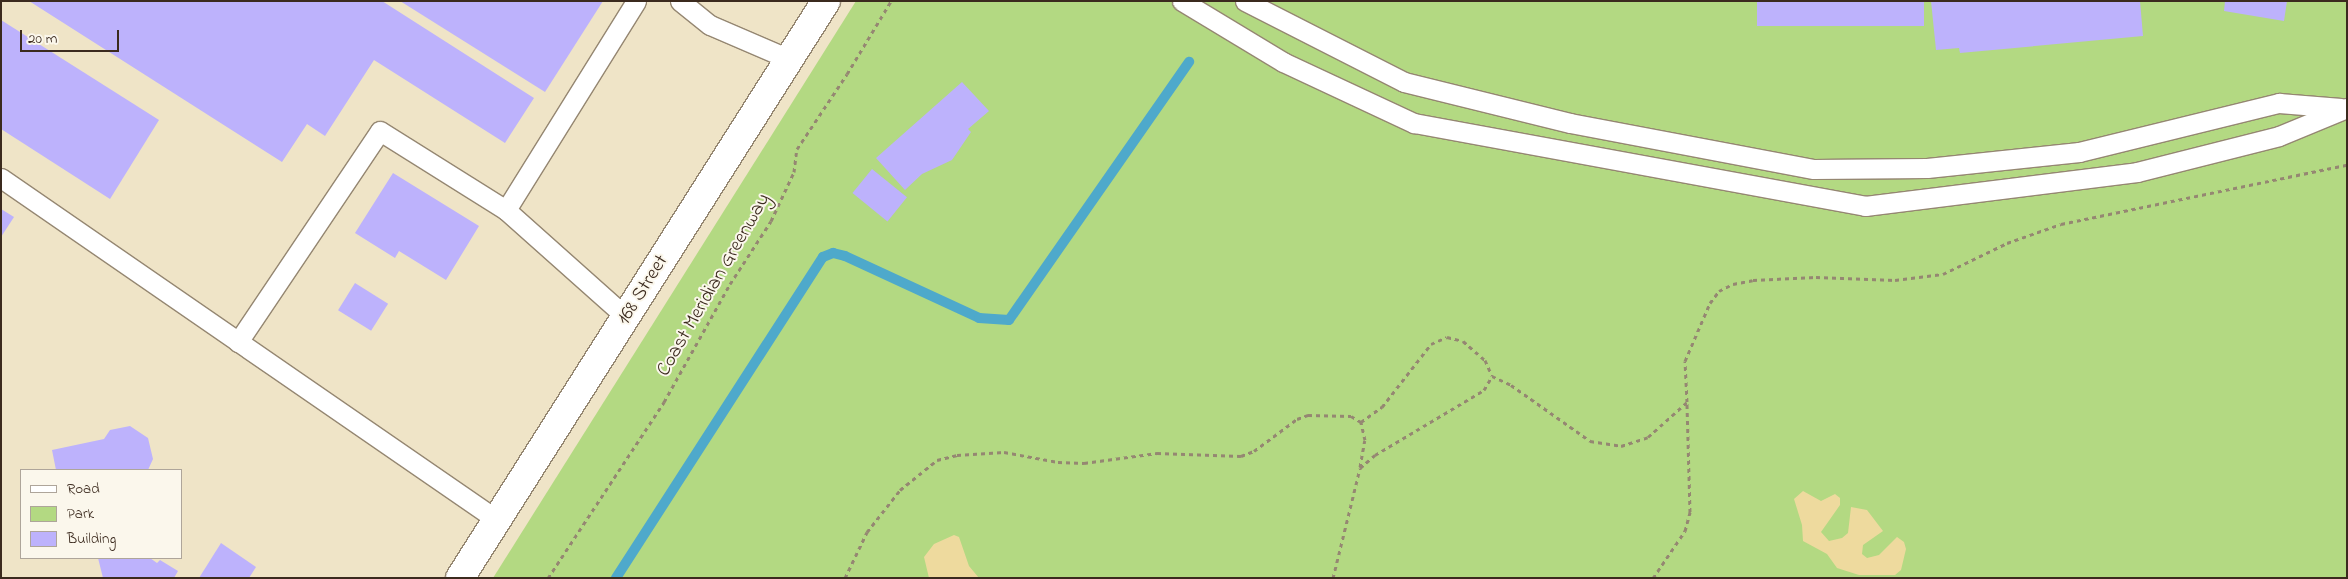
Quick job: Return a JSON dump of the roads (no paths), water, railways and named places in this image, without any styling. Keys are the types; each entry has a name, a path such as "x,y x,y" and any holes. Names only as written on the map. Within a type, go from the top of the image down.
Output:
{"main road":[{"name":"168 Street","path":"460,578 826,1"}],"lane":[{"path":"506,210 636,1"},
{"path":"680,1 710,25 789,59"},
{"path":"1182,1 1283,62 1414,124 1865,206 2137,172 2279,136 2347,108"},
{"path":"1246,1 1404,82 1570,124 1814,169 1928,168 2079,152 2279,103 2347,108"},
{"path":"238,342 380,131 506,210 626,317"},
{"path":"1,178 497,520"}],"waterway":[{"path":"616,578 823,257 833,253 845,256 979,318 1009,320 1189,62"}]}
